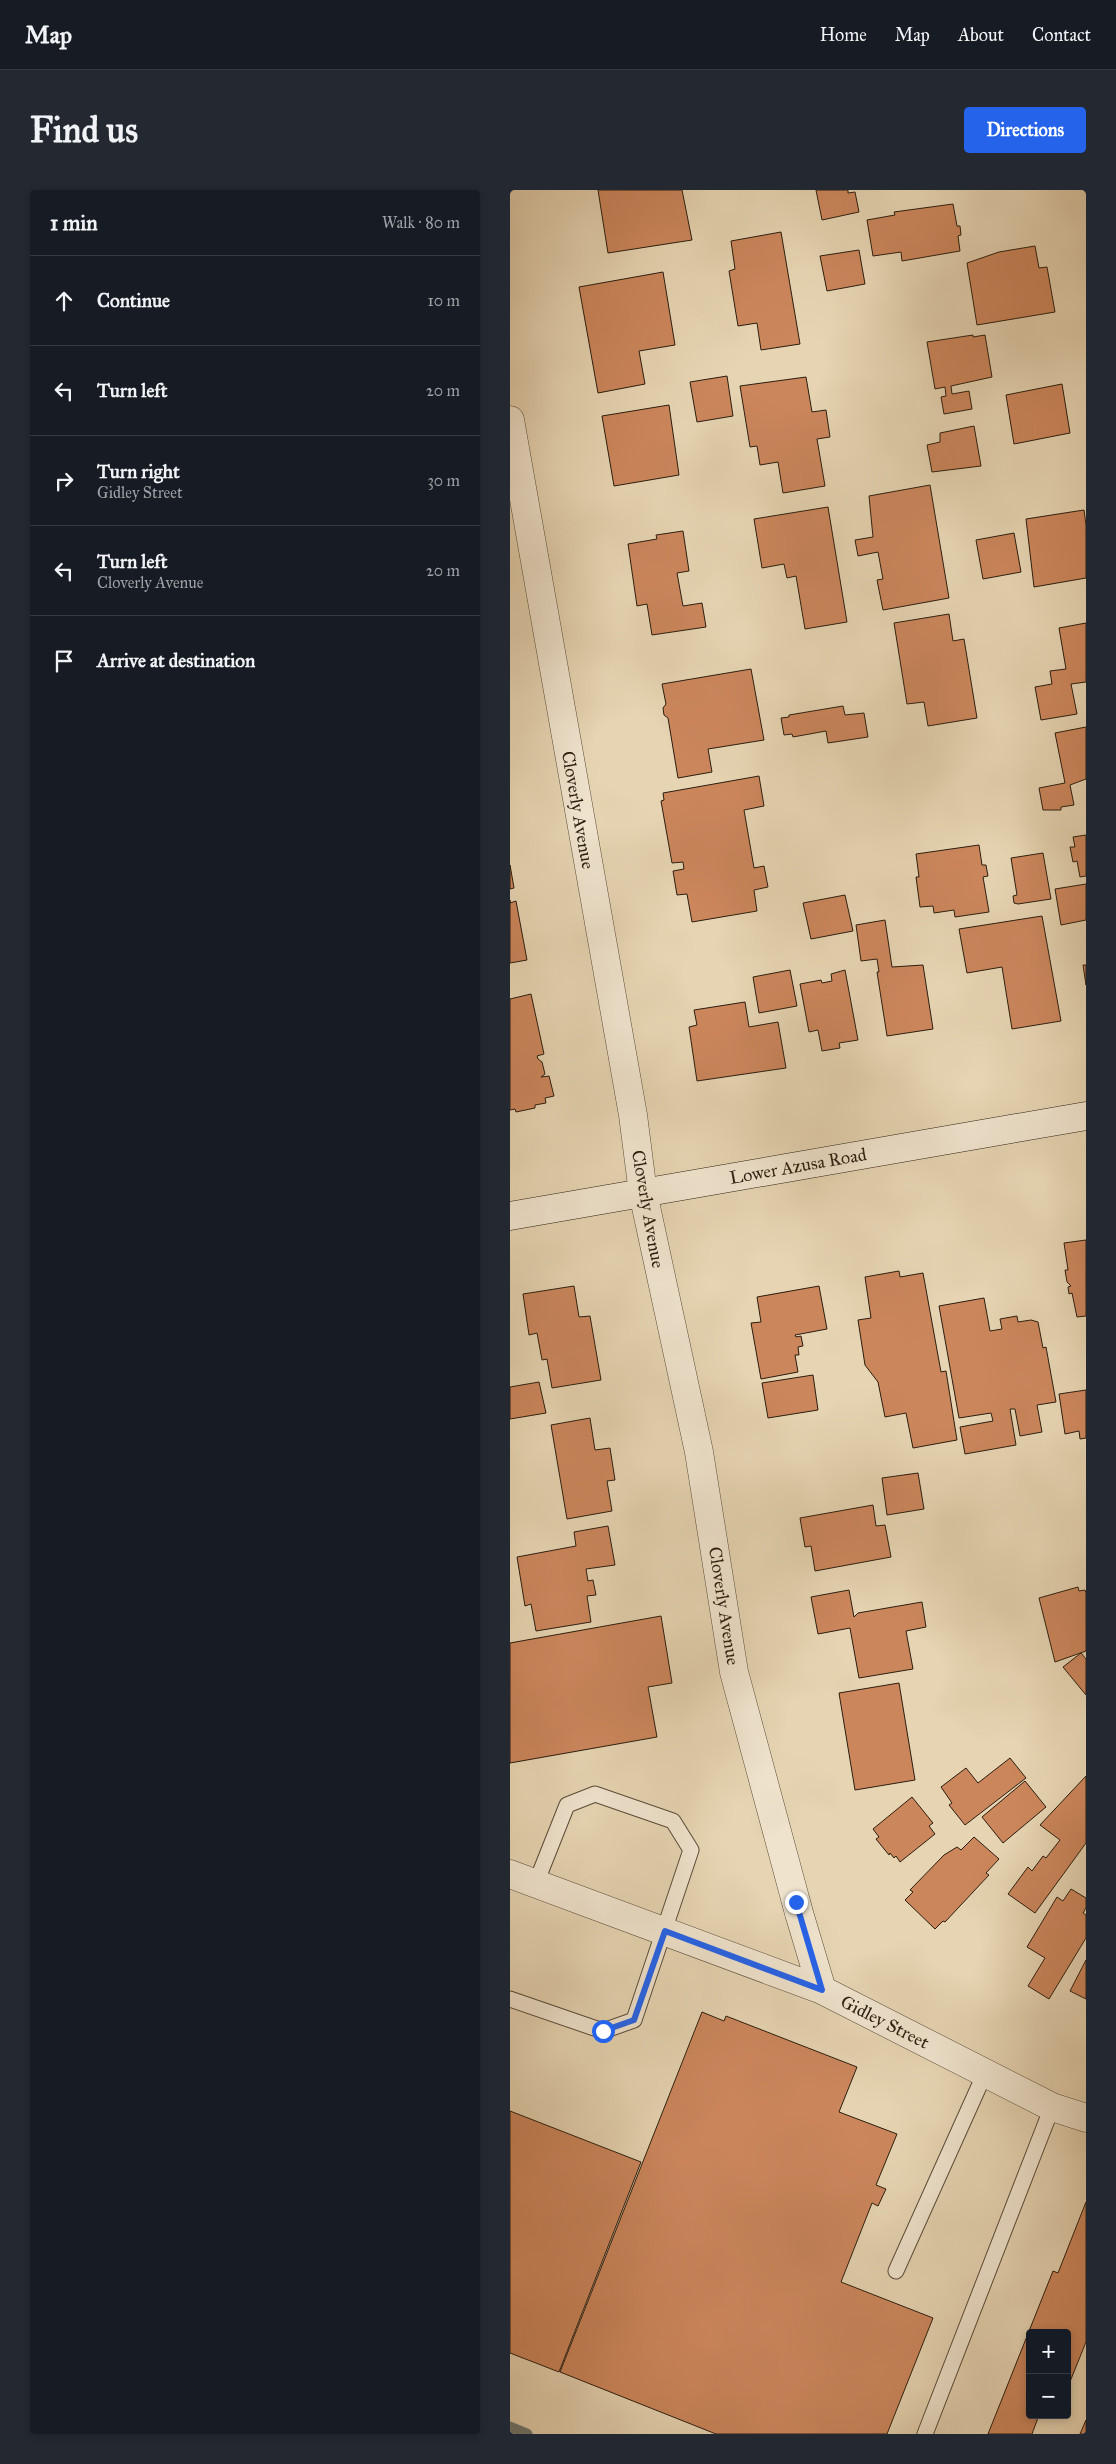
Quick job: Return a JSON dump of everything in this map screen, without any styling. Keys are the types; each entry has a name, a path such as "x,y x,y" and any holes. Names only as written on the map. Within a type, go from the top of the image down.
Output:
{"street":[{"name":"Cloverly Avenue","path":"510,420 633,1116 643,1192 699,1452 734,1672 797,1908 822,1990"},
{"name":"Lower Azusa Road","path":"510,1216 1086,1116"},
{"name":"Gidley Street","path":"510,1874 822,1990 1052,2107 1086,2118"}],"lane":[{"path":"510,1999 603,2031 634,2020 691,1850 673,1821 595,1794 567,1805 536,1883"},
{"path":"896,2271 985,2073"},
{"path":"925,2434 1052,2107"}],"building":[{"path":"598,190 682,190 692,240 608,253"},
{"path":"816,190 848,190 848,193 855,192 859,212 822,220"},
{"path":"953,204 957,226 960,226 961,235 958,236 960,251 902,261 901,252 873,256 867,220 895,215 894,212"},
{"path":"781,232 800,344 761,350 757,323 738,326 729,271 735,269 731,241"},
{"path":"1035,246 1039,268 1047,267 1055,312 977,325 967,263 999,252"},
{"path":"859,250 865,284 827,291 820,256"},
{"path":"663,272 675,345 639,351 645,384 598,393 579,287"},
{"path":"973,335 973,337 985,335 992,377 951,386 952,394 969,391 972,409 944,414 941,397 946,396 945,387 935,389 927,342"},
{"path":"727,376 733,416 697,422 690,382"},
{"path":"806,377 812,412 826,410 830,437 817,439 825,486 783,493 778,462 760,465 757,446 750,447 740,386"},
{"path":"1062,384 1070,433 1014,444 1006,395"},
{"path":"669,405 679,475 614,486 602,416"},
{"path":"974,426 981,466 932,472 927,445 940,442 940,433"},
{"path":"930,485 949,598 883,610 877,580 883,579 878,552 858,556 855,540 873,537 869,496"},
{"path":"828,507 847,622 805,629 796,576 787,578 784,564 762,568 754,519"},
{"path":"1084,510 1086,525 1086,578 1034,587 1026,519"},
{"path":"683,531 689,571 677,573 683,606 702,603 706,627 652,635 647,604 637,606 628,544 657,539 656,535"},
{"path":"1014,533 1021,572 983,579 976,540"},
{"path":"949,614 953,641 964,639 977,718 928,726 924,702 907,704 894,623"},
{"path":"1086,623 1086,682 1071,684 1077,714 1041,720 1035,687 1052,684 1050,671 1066,669 1059,628"},
{"path":"751,669 764,740 708,749 712,772 678,778 668,718 664,715 663,708 666,704 662,684"},
{"path":"843,706 845,715 864,713 868,737 828,743 826,731 793,737 792,734 784,735 781,718"},
{"path":"1086,727 1086,779 1070,785 1074,805 1061,807 1061,810 1043,810 1039,788 1065,783 1055,733"},
{"path":"759,776 764,806 744,810 754,868 764,866 768,887 754,890 757,911 692,922 687,894 677,895 673,871 684,869 683,862 672,863 661,801 664,800 663,793"},
{"path":"1086,835 1086,876 1080,877 1077,861 1073,862 1070,847 1075,847 1073,837"},
{"path":"979,845 982,865 986,865 988,876 983,877 989,912 955,917 954,910 934,913 933,906 920,907 916,877 919,877 916,854"},
{"path":"1043,853 1051,899 1014,903 1013,896 1017,895 1011,858"},
{"path":"510,865 514,888 510,889"},
{"path":"1086,884 1086,920 1061,925 1055,889"},
{"path":"845,895 853,931 811,939 803,903"},
{"path":"516,901 527,960 510,963 510,903"},
{"path":"1042,916 1061,1021 1012,1029 1002,967 967,973 959,929"},
{"path":"885,920 892,967 923,965 933,1029 887,1036 877,972 879,972 877,959 861,961 856,925"},
{"path":"1083,965 1086,965 1086,985"},
{"path":"790,970 797,1006 759,1013 753,977"},
{"path":"845,970 858,1040 839,1043 840,1048 822,1051 818,1030 809,1032 800,984 821,980 822,983 832,981 831,974"},
{"path":"531,994 544,1054 537,1056 542,1062 545,1074 541,1077 549,1076 554,1096 545,1098 546,1103 535,1105 535,1108 516,1112 515,1109 510,1110 510,999"},
{"path":"745,1002 749,1027 778,1022 786,1068 697,1081 689,1027 697,1025 694,1010"},
{"path":"1086,1240 1086,1316 1077,1317 1072,1293 1069,1294 1068,1287 1071,1286 1067,1282 1065,1270 1068,1270 1064,1243"},
{"path":"899,1271 900,1277 923,1273 941,1372 946,1371 957,1440 913,1448 906,1413 885,1417 878,1382 865,1365 858,1320 871,1318 865,1277"},
{"path":"574,1286 579,1317 590,1316 601,1380 552,1388 547,1359 542,1360 537,1333 529,1335 523,1294"},
{"path":"819,1286 827,1329 795,1335 796,1337 801,1336 803,1346 798,1347 799,1355 795,1355 798,1372 761,1379 751,1323 761,1322 757,1297"},
{"path":"984,1298 990,1331 1002,1329 1000,1319 1017,1316 1018,1322 1031,1320 1038,1322 1043,1348 1046,1347 1056,1402 1037,1405 1042,1432 1020,1436 1015,1409 1010,1409 1016,1445 965,1454 960,1427 993,1421 991,1413 959,1418 939,1306"},
{"path":"813,1375 818,1410 768,1418 762,1383"},
{"path":"539,1382 546,1413 510,1419 510,1387"},
{"path":"1086,1390 1086,1438 1080,1439 1079,1431 1065,1434 1059,1394"},
{"path":"590,1418 595,1450 610,1448 615,1480 607,1481 612,1511 567,1519 551,1425"},
{"path":"918,1473 924,1509 887,1515 882,1478"},
{"path":"873,1505 876,1526 885,1525 891,1557 815,1571 811,1546 805,1547 800,1518"},
{"path":"608,1526 615,1565 586,1569 588,1581 593,1580 596,1595 587,1596 591,1622 536,1631 531,1604 525,1606 517,1557 576,1546 574,1532"},
{"path":"1078,1587 1079,1591 1085,1590 1086,1593 1086,1651 1055,1662 1039,1598"},
{"path":"849,1590 854,1617 858,1613 922,1602 926,1627 906,1631 913,1669 859,1678 850,1628 818,1634 811,1597"},
{"path":"661,1616 672,1683 648,1687 657,1737 510,1763 510,1643"},
{"path":"1081,1653 1086,1659 1086,1695 1063,1667"},
{"path":"899,1683 915,1780 855,1790 839,1693"},
{"path":"1010,1758 1026,1778 965,1825 949,1805 952,1803 941,1787 966,1768 978,1783"},
{"path":"1086,1776 1086,1843 1035,1913 1008,1894 1028,1867 1032,1871 1043,1856 1046,1858 1060,1840 1040,1825"},
{"path":"1025,1781 1046,1807 1003,1843 982,1817"},
{"path":"912,1797 933,1823 929,1826 935,1834 900,1862 896,1856 894,1858 890,1853 889,1855 876,1839 879,1837 873,1829"},
{"path":"974,1837 999,1859 986,1873 989,1875 945,1922 943,1921 935,1929 905,1900 913,1892 910,1890 944,1855 957,1847 961,1850"},
{"path":"1071,1889 1086,1898 1086,1908 1083,1913 1086,1915 1086,1938 1049,1999 1028,1986 1045,1958 1027,1947 1057,1897 1063,1901"},
{"path":"1086,1960 1086,1999 1070,1991"},
{"path":"702,2012 724,2021 726,2016 857,2067 839,2112 897,2134 876,2185 886,2189 878,2206 872,2203 841,2282 933,2318 887,2434 716,2434 560,2372"},
{"path":"510,2111 641,2162 559,2372 510,2353"},
{"path":"1086,2202 1086,2342 1071,2379 1071,2329 1030,2329 1053,2271 1058,2273"},
{"path":"1026,2339 1026,2419 1038,2419 1032,2434 988,2434"},
{"path":"1086,2420 1086,2434 1080,2434"}],"waterway":[{"path":"510,2427 527,2434"}],"route":[{"path":"603,2031 634,2020 665,1931 822,1990 796,1902"}]}
